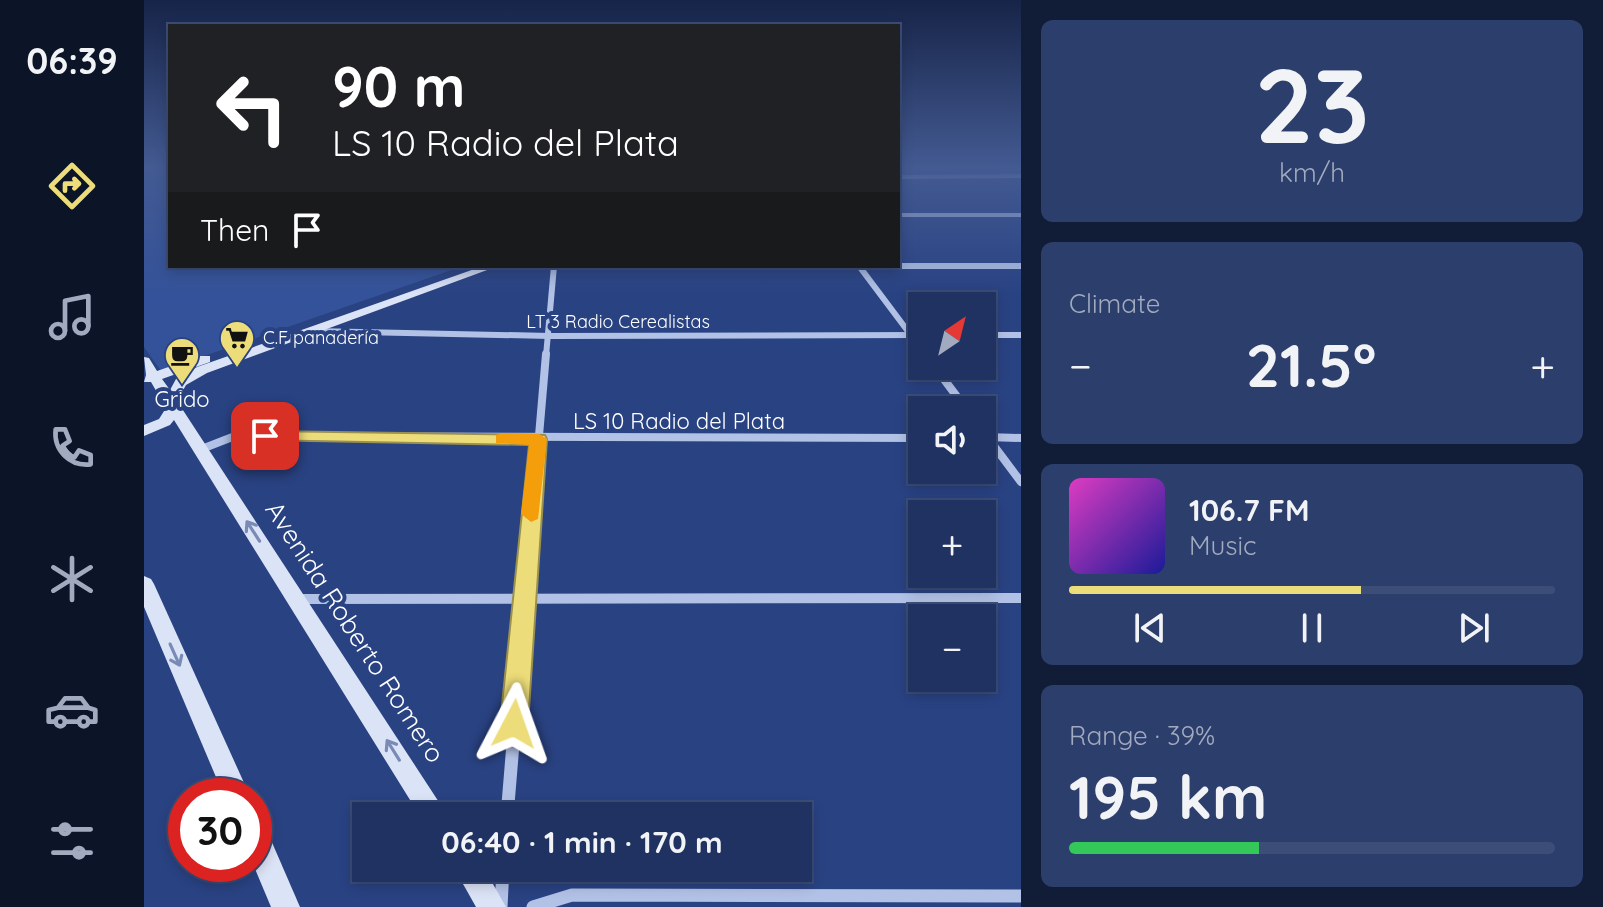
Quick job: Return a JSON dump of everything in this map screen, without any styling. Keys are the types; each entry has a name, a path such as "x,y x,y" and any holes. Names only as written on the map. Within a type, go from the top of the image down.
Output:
{"main road":[{"path":"148,373 465,268"},
{"path":"144,431 165,422 181,382 202,370 487,268"},
{"name":"Avenida Roberto Romero","path":"148,373 172,404 426,802"},
{"path":"144,584 229,778"},
{"path":"272,875 286,907"},
{"path":"477,882 492,907"}],"street":[{"path":"900,215 1021,215"},
{"path":"900,266 1021,266"},
{"path":"508,802 554,268"},
{"path":"861,268 908,331"},
{"name":"LT 3 Radio Cerealistas","path":"314,331 550,336 908,335"},
{"path":"996,335 1021,335"},
{"name":"LS 10 Radio del Plata","path":"199,450 235,436 908,438"},
{"path":"996,436 1021,438"},
{"path":"996,450 1021,482"},
{"path":"297,598 523,601 1021,598"},
{"path":"501,907 502,882"},
{"path":"533,907 572,895 1021,896"}],"shaded area":[{"path":"144,209 168,209 168,268 457,268 161,371 144,347"}],"slow traffic":[{"path":"502,439 539,439 531,514"}],"place":[{"name":"C.F panadería","path":"237,369"},
{"name":"Grido","path":"182,386"}],"route":[{"path":"265,436 539,439 514,724"}]}
